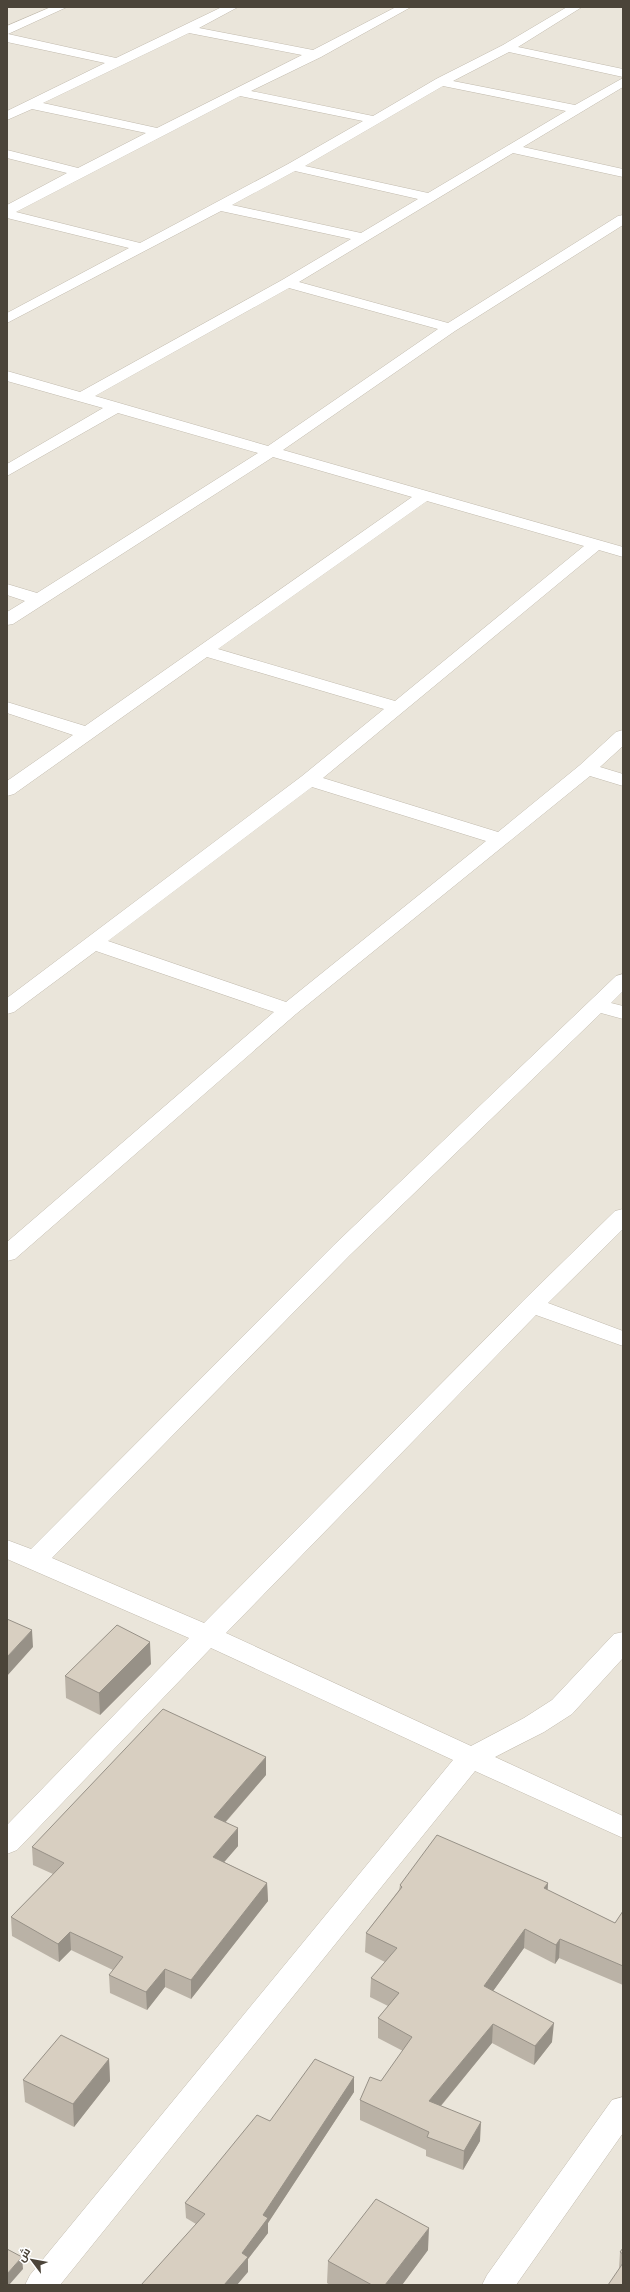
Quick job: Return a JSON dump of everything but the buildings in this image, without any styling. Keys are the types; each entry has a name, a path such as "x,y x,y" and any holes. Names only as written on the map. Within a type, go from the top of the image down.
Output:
{"street":[{"path":"7,31 61,7"},
{"path":"7,116 232,7"},
{"path":"7,211 78,172 317,54 405,7"},
{"path":"7,319 293,167 441,82 508,48 576,7"},
{"path":"188,29 317,54"},
{"path":"7,38 116,62"},
{"path":"508,48 623,73"},
{"path":"441,82 576,110"},
{"path":"83,397 287,282 429,196 512,149 623,82"},
{"path":"239,92 376,120"},
{"path":"32,105 158,132"},
{"path":"512,149 623,173"},
{"path":"7,154 78,172"},
{"path":"293,167 429,196"},
{"path":"219,206 362,237"},
{"path":"7,214 141,247"},
{"path":"7,620 271,451 450,328 623,219"},
{"path":"287,282 450,328"},
{"path":"7,376 623,552"},
{"path":"7,471 116,407"},
{"path":"7,790 425,495"},
{"path":"10,1003 93,943 309,780 597,544"},
{"path":"7,589 38,599"},
{"path":"204,651 398,707"},
{"path":"7,707 87,733"},
{"path":"7,1254 289,1010 587,769 623,736"},
{"path":"587,769 623,780"},
{"path":"309,780 501,839"},
{"path":"93,943 289,1010"},
{"path":"34,1561 342,1250 623,980"},
{"path":"597,1005 623,1013"},
{"path":"7,1843 207,1635 532,1305 623,1216"},
{"path":"532,1305 623,1339"},
{"path":"7,1549 207,1635 623,1828"},
{"path":"41,2285 470,1758 534,1725 562,1707 586,1683 623,1641"},
{"path":"498,2285 623,2109"}],"shaded area":[{"path":"7,7 623,7 623,2285 7,2285"}]}
